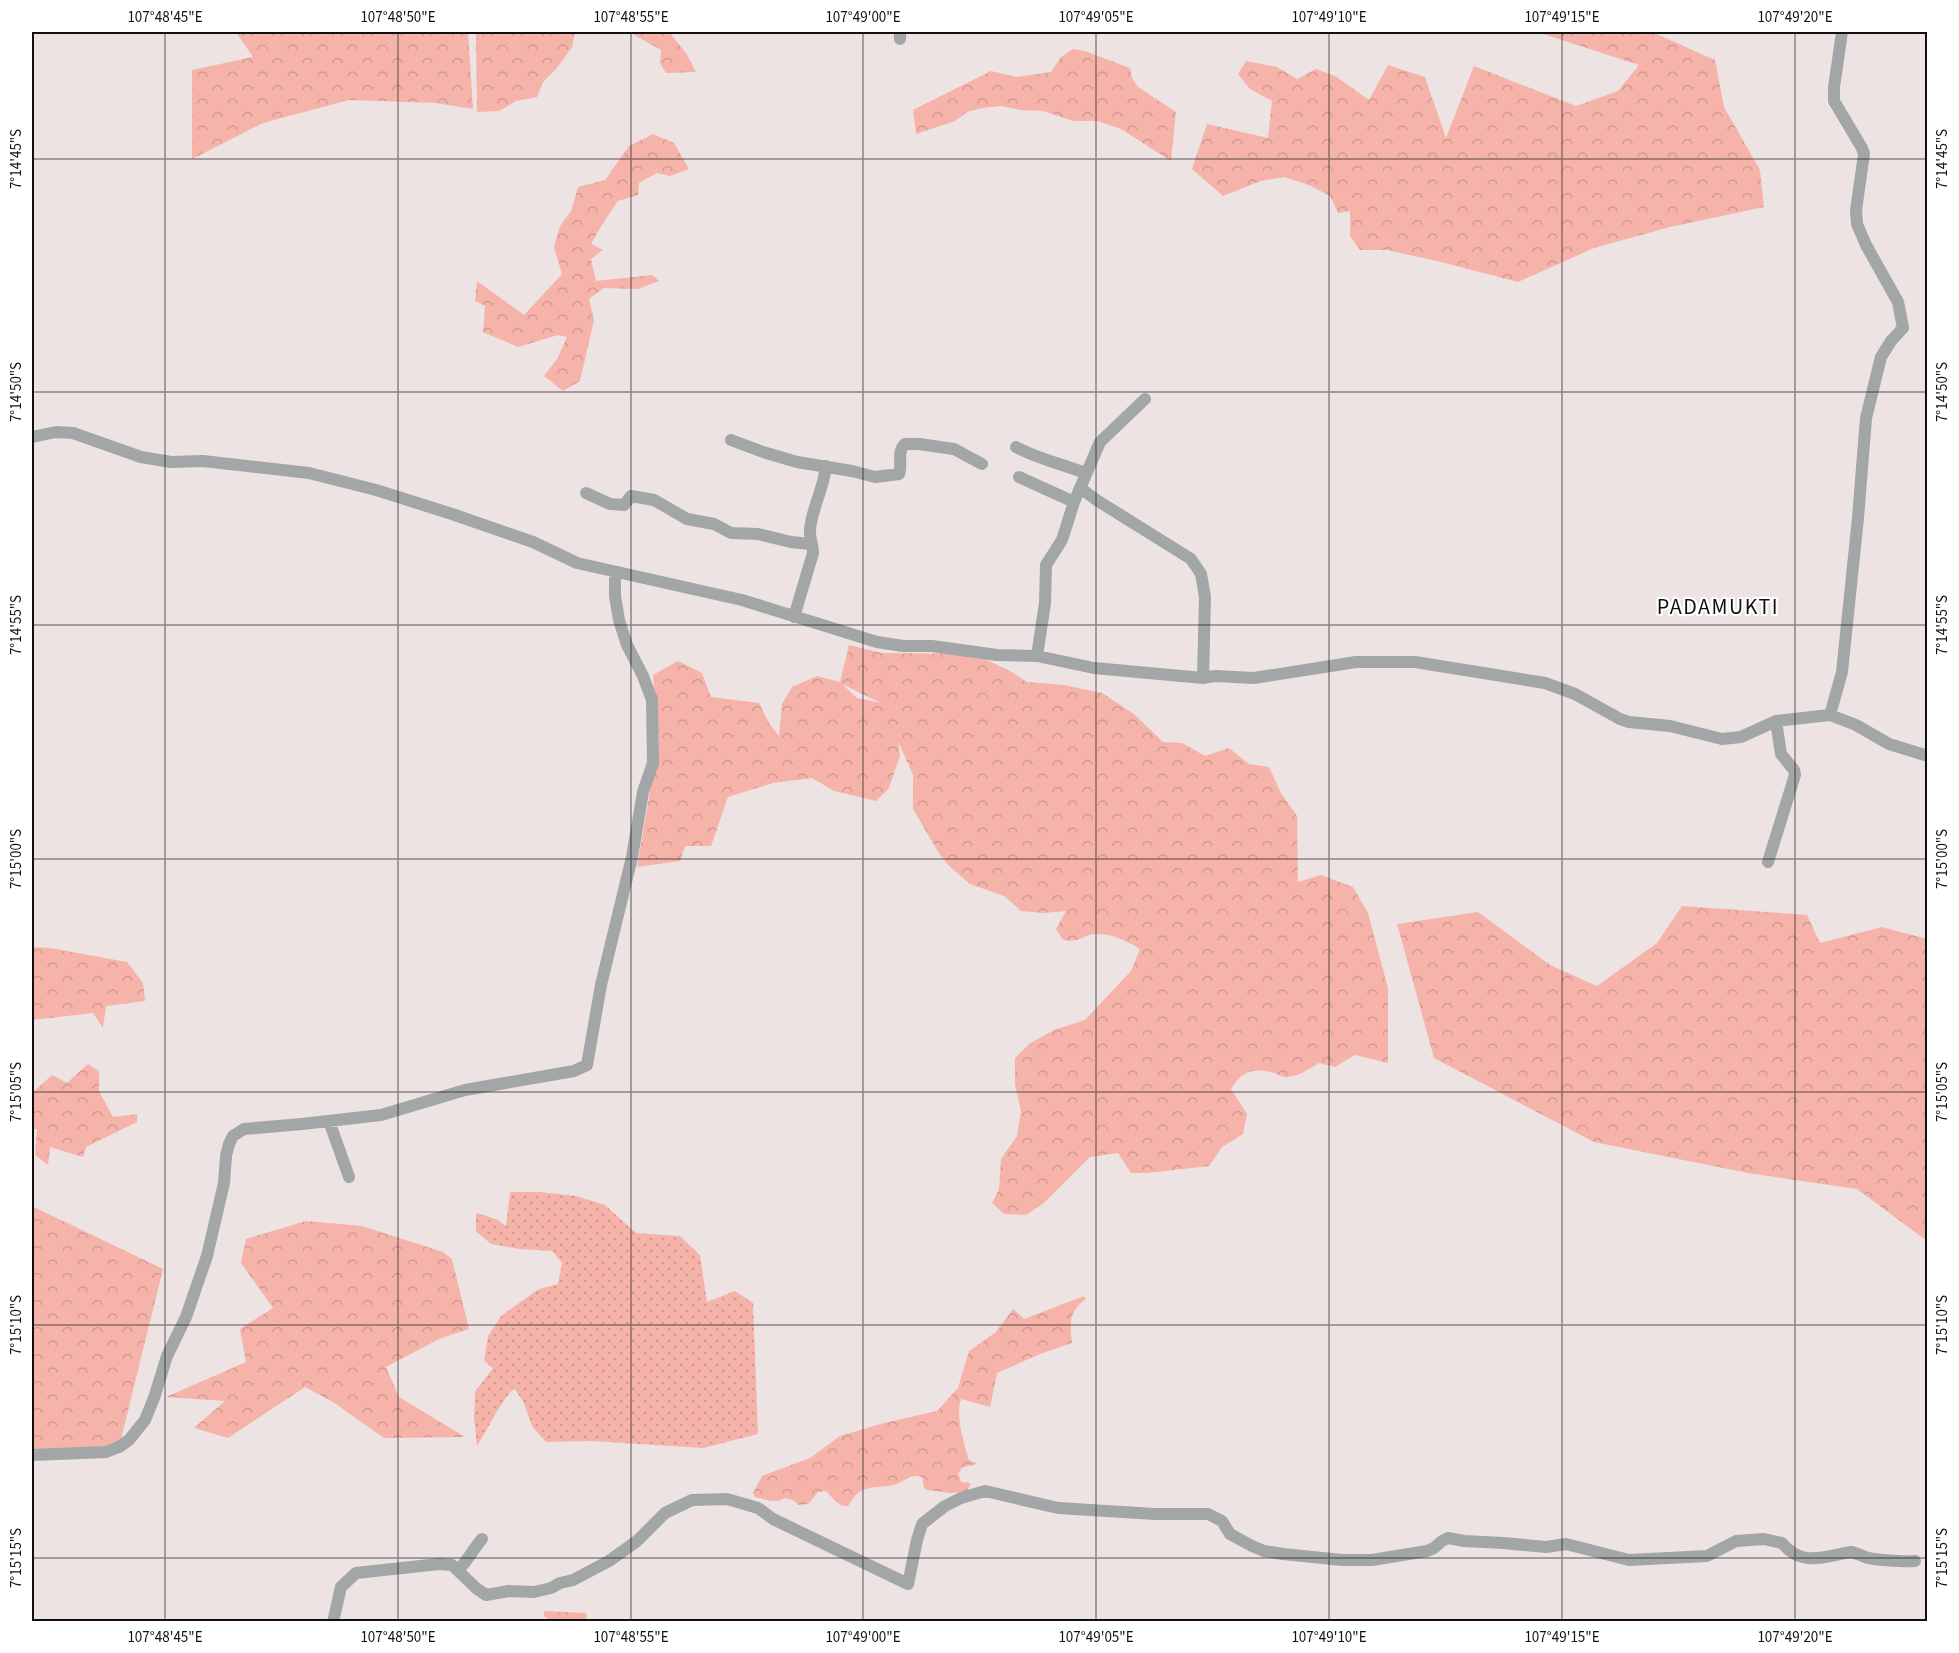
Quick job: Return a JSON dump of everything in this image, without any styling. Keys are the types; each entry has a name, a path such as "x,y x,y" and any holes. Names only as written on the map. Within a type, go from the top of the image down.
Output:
{"street":[{"path":"1830,715 1842,672 1866,418 1881,357 1903,328 1898,302 1866,245 1857,224 1856,210 1864,154 1834,101 1842,32"},
{"path":"1037,656 1046,565 1062,540 1085,473 1101,439 1146,399"},
{"path":"32,437 57,432 73,433 141,457 171,462 203,461 309,472 452,514 533,542 577,563 742,600 877,642 903,646 932,646 997,655 1037,656 1094,668 1203,678 1215,676 1254,678 1356,662 1415,662 1545,684 1575,694 1629,722 1670,726 1722,739 1741,737 1776,721 1830,715 1889,744 1928,756"},
{"path":"730,440 794,461 875,477 896,475 901,472 900,451 905,444 954,449 982,464"},
{"path":"1016,447 1032,456 1085,473"},
{"path":"794,617 813,553 810,526 821,492 826,466"},
{"path":"1019,477 1074,502"},
{"path":"1080,488 1191,559 1202,574 1205,597 1203,678"},
{"path":"586,493 613,504 624,505 631,496 650,498 687,519 714,524 731,533 758,534 811,544"},
{"path":"32,1455 106,1452 129,1440 145,1420 167,1356 186,1317 207,1256 224,1183 226,1156 233,1136 244,1129 381,1115 465,1090 574,1071 587,1065 601,985 632,857 643,792 652,763 652,700 627,645 619,620 615,597 615,572"},
{"path":"1768,862 1795,778 1794,770 1781,754 1776,721"},
{"path":"329,1121 349,1178"},
{"path":"333,1622 341,1587 356,1573 439,1564 452,1565 486,1595 509,1591 534,1592 586,1574 637,1541 665,1512 692,1500 726,1499 758,1508 773,1519 908,1584 922,1524 945,1506 961,1498 985,1491 1058,1508 1155,1514 1208,1514 1222,1521 1230,1534 1264,1551 1342,1560 1372,1560 1427,1551 1448,1538 1546,1547 1566,1544 1629,1560 1707,1556 1736,1541 1764,1539 1782,1543 1787,1549 1807,1559 1851,1552 1866,1558 1900,1562 1915,1561"},
{"path":"458,1570 469,1559 474,1548 482,1539"}],"green space":[{"path":"236,32 468,32 473,109 436,103 349,100 263,123 192,159 192,70 253,57"},
{"path":"476,32 575,32 572,47 557,68 543,82 537,97 516,101 499,111 477,112"},
{"path":"635,32 669,32 686,53 696,72 666,73 660,63 661,50 634,35"},
{"path":"1537,32 1652,32 1715,60 1724,107 1760,170 1764,207 1670,227 1594,248 1518,282 1387,250 1360,250 1350,236 1350,211 1338,213 1330,196 1309,185 1284,177 1261,181 1223,196 1192,169 1207,124 1268,138 1272,101 1250,89 1238,74 1246,61 1277,67 1297,79 1316,69 1335,76 1369,100 1388,65 1425,77 1446,138 1474,66 1576,106 1618,91 1639,65"},
{"path":"1073,49 1085,51 1130,68 1132,78 1138,87 1176,112 1171,161 1121,129 1097,121 1073,121 1043,111 1001,106 967,112 955,121 916,134 913,110 991,71 1017,77 1051,72 1061,57"},
{"path":"653,134 674,143 689,169 670,176 657,173 639,183 638,195 618,201 591,244 603,250 591,259 596,281 652,275 659,281 638,289 604,288 589,299 594,320 580,381 563,391 544,376 557,359 567,337 558,335 518,347 483,332 485,306 475,301 477,281 524,315 562,274 554,247 560,226 571,211 578,187 605,180 629,146"},
{"path":"849,645 882,653 974,654 1027,682 1064,685 1102,693 1134,714 1163,742 1182,743 1205,756 1229,748 1249,764 1269,767 1281,793 1297,816 1298,882 1321,875 1353,887 1368,913 1388,988 1388,1063 1355,1055 1335,1067 1319,1063 1292,1076 1285,1077 1261,1070 1249,1072 1239,1078 1231,1089 1247,1114 1243,1134 1222,1147 1209,1166 1131,1173 1118,1153 1090,1157 1044,1203 1026,1215 1004,1214 992,1203 999,1189 1001,1159 1017,1136 1021,1111 1015,1085 1015,1058 1029,1044 1054,1030 1085,1020 1131,971 1140,949 1119,938 1101,934 1090,935 1078,940 1063,940 1056,929 1066,911 1044,913 1021,911 1004,896 970,884 950,867 940,855 913,809 913,775 898,741 900,756 889,788 876,801 834,791 812,778 773,783 728,797 711,846 685,846 680,861 637,867 659,740 653,675 678,661 702,673 711,697 759,703 769,723 779,736 782,704 792,687 817,676 840,682","holes":["842,684 881,703 857,698"]},
{"path":"1682,906 1807,915 1820,943 1882,927 1927,939 1927,1241 1857,1189 1748,1173 1594,1142 1434,1058 1397,924 1478,912 1550,965 1597,986 1657,943"},
{"path":"32,947 50,948 127,962 143,983 145,1001 106,1006 103,1028 93,1013 32,1020 34,988 32,986"},
{"path":"88,1064 99,1071 99,1091 113,1117 137,1114 137,1122 86,1147 83,1157 50,1147 48,1165 35,1155 37,1129 32,1129 32,1093 52,1075 67,1083"},
{"path":"510,1192 540,1192 576,1196 605,1205 636,1233 680,1236 700,1255 707,1302 735,1291 753,1303 758,1434 703,1448 591,1441 546,1442 532,1426 523,1401 514,1388 477,1446 474,1417 475,1392 493,1368 484,1361 488,1336 502,1315 539,1289 558,1284 562,1263 552,1251 491,1244 476,1231 476,1213 496,1219 506,1226"},
{"path":"32,1206 163,1269 119,1447 32,1458"},
{"path":"306,1221 362,1226 443,1252 452,1259 469,1329 439,1339 386,1367 399,1397 465,1437 384,1438 333,1402 305,1387 228,1438 194,1428 225,1401 166,1397 246,1362 240,1329 273,1308 241,1263 246,1239"},
{"path":"1084,1296 1086,1299 1073,1314 1072,1343 997,1373 990,1407 961,1399 959,1413 965,1446 969,1460 978,1464 963,1467 958,1473 961,1482 971,1483 967,1491 951,1493 927,1490 924,1488 922,1477 915,1476 894,1485 861,1491 848,1506 838,1503 826,1491 818,1492 808,1504 799,1505 793,1500 784,1498 774,1501 755,1497 753,1493 762,1476 810,1458 840,1436 937,1411 958,1388 969,1351 996,1332 1013,1309 1024,1319"},
{"path":"544,1611 586,1613 587,1621 548,1621 544,1616"}],"district":[{"name":"PADAMUKTI","path":"1718,607"}]}
